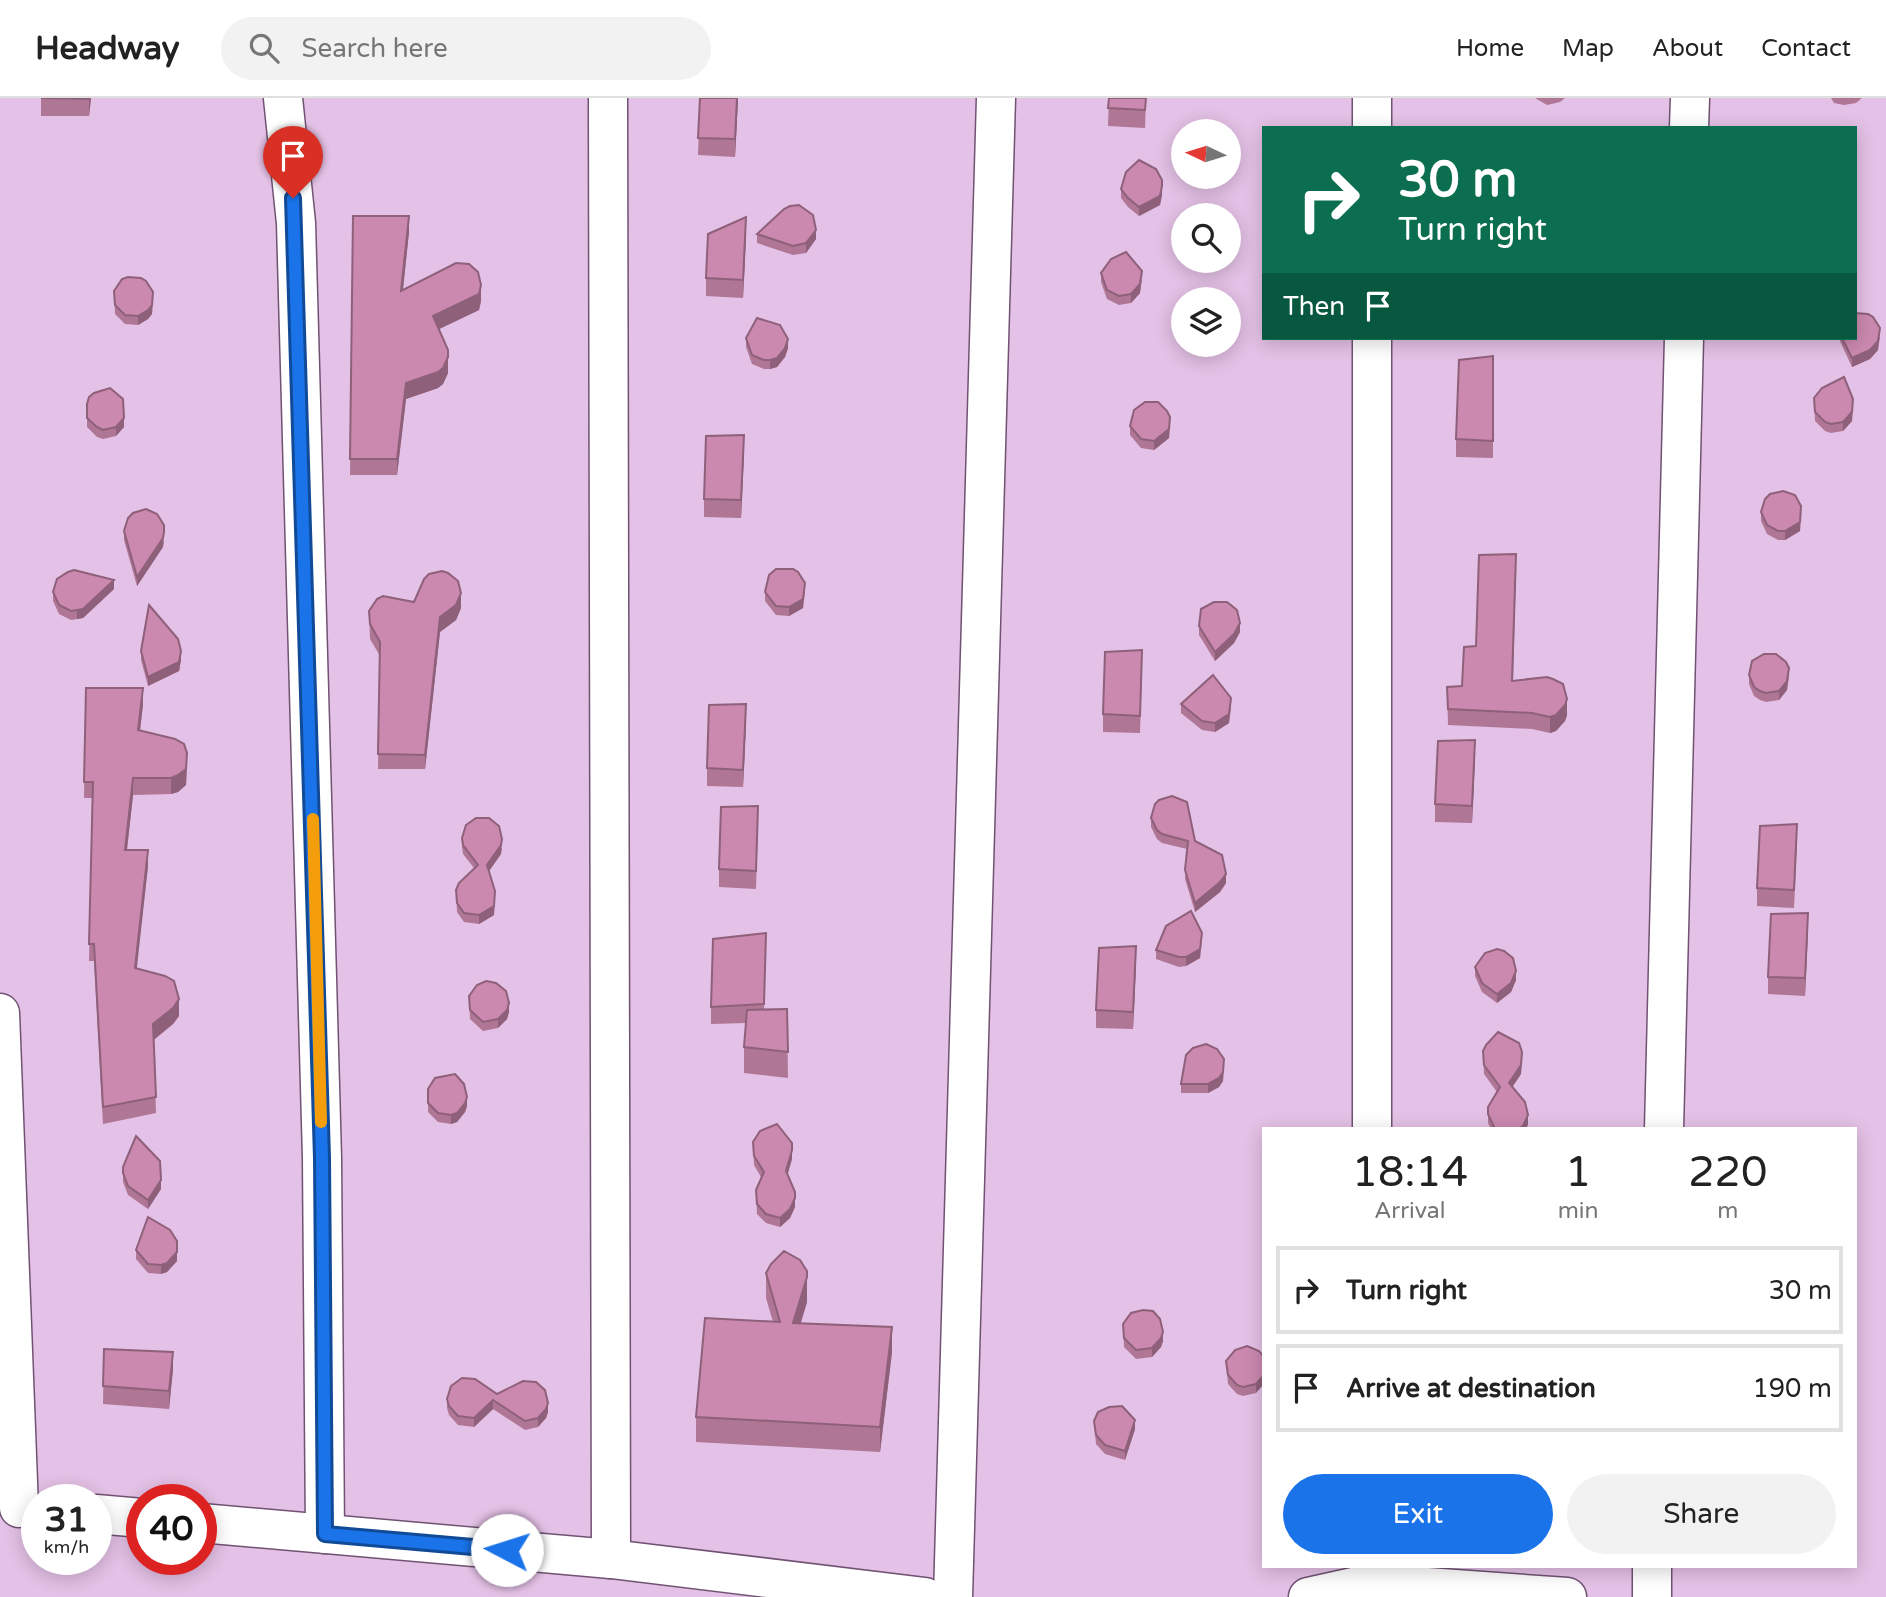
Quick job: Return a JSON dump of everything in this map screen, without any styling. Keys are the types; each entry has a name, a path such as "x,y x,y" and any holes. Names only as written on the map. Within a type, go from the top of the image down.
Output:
{"street":[{"path":"283,98 296,251 322,1158 325,1534"},
{"path":"608,98 611,1559"},
{"path":"953,1597 996,98"},
{"path":"1373,98 1373,126"},
{"path":"1689,126 1690,98"},
{"path":"1372,340 1372,1127"},
{"path":"1664,1127 1684,340"},
{"path":"0,1013 19,1508"},
{"path":"217,1524 611,1559 793,1589 925,1597"},
{"path":"1652,1568 1652,1597"},
{"path":"1308,1597 1371,1575 1567,1597"}],"building":[{"path":"700,98 737,98 735,139 698,138"},
{"path":"1109,98 1146,98 1145,110 1108,108"},
{"path":"1139,160 1156,169 1162,186 1160,196 1139,207 1121,189 1126,172"},
{"path":"799,205 813,215 816,230 806,243 793,246 757,234 784,209"},
{"path":"353,216 409,216 401,291 456,263 469,264 478,272 481,285 479,294 433,316 448,350 448,357 438,372 406,383 397,459 350,459"},
{"path":"746,217 743,280 706,278 708,234"},
{"path":"1126,252 1142,271 1140,284 1131,294 1119,296 1107,290 1101,273 1111,259"},
{"path":"128,277 146,281 153,292 152,305 138,316 125,315 115,305 114,291 122,279"},
{"path":"1857,313 1868,314 1880,328 1878,341 1870,350 1852,358 1843,340 1857,340"},
{"path":"757,318 780,325 788,339 777,358 764,360 752,355 746,338"},
{"path":"1493,356 1493,441 1456,439 1459,360"},
{"path":"1844,377 1853,399 1852,412 1843,422 1825,422 1815,412 1814,398 1822,388"},
{"path":"110,388 123,399 124,418 116,427 103,430 87,418 87,404 94,393"},
{"path":"1145,402 1158,402 1170,417 1169,429 1154,441 1141,439 1130,426 1134,410"},
{"path":"744,435 741,500 704,499 706,436"},
{"path":"1783,491 1795,495 1801,506 1800,522 1785,531 1778,531 1767,525 1761,512 1765,499 1770,494"},
{"path":"146,509 157,514 164,525 164,532 163,538 137,577 124,531 128,518 133,513"},
{"path":"1516,554 1512,681 1547,677 1553,679 1563,684 1567,699 1565,705 1556,715 1550,717 1532,713 1448,709 1447,687 1462,686 1464,647 1476,646 1479,555"},
{"path":"776,569 793,569 798,572 805,583 803,599 789,607 776,606 765,592 769,575"},
{"path":"74,570 114,580 83,609 71,611 59,605 53,592 57,579"},
{"path":"442,571 458,581 461,593 456,605 440,617 425,755 378,754 380,642 370,624 369,611 377,599 383,596 414,602 424,579 429,574"},
{"path":"1214,602 1227,602 1237,610 1240,623 1234,634 1215,652 1199,626 1201,609"},
{"path":"149,605 178,639 181,651 179,662 148,677 141,651"},
{"path":"1142,650 1140,716 1103,714 1105,652"},
{"path":"1764,654 1776,654 1789,668 1787,681 1779,691 1760,691 1754,687 1749,675 1752,661"},
{"path":"1213,675 1231,698 1229,714 1215,723 1202,721 1181,704"},
{"path":"86,688 143,688 138,730 175,739 184,744 187,753 186,769 178,775 171,778 133,778 125,850 148,850 135,968 174,981 179,999 173,1008 153,1024 156,1097 103,1107 94,944 89,944 93,782 84,782"},
{"path":"746,704 743,770 707,768 709,705"},
{"path":"1475,740 1472,806 1435,804 1438,741"},
{"path":"1172,796 1187,802 1195,841 1222,855 1226,874 1195,903 1185,870 1188,841 1162,834 1151,818 1155,804"},
{"path":"758,806 756,871 719,869 721,807"},
{"path":"476,818 489,818 499,826 502,839 501,845 487,865 495,891 494,906 479,915 464,913 457,903 456,890 459,883 478,865 463,845 462,838 466,825"},
{"path":"1797,824 1794,890 1757,888 1760,826"},
{"path":"1191,911 1202,933 1200,949 1186,957 1156,950 1166,926"},
{"path":"1808,913 1805,978 1768,977 1771,914"},
{"path":"766,933 764,1004 711,1007 713,939"},
{"path":"1136,946 1133,1012 1096,1010 1099,948"},
{"path":"1497,949 1513,958 1516,971 1511,983 1497,994 1482,983 1475,967 1485,953"},
{"path":"486,981 496,983 506,991 509,1003 507,1010 498,1019 483,1022 470,1010 469,996 477,985"},
{"path":"787,1009 788,1052 744,1047 747,1010"},
{"path":"1498,1032 1519,1043 1522,1052 1521,1065 1509,1083 1525,1102 1528,1115 1521,1127 1494,1127 1488,1114 1488,1107 1500,1087 1484,1065 1483,1051"},
{"path":"1206,1044 1217,1049 1224,1059 1223,1072 1219,1078 1208,1084 1181,1084 1186,1055 1193,1048"},
{"path":"455,1074 464,1084 467,1097 465,1103 457,1113 438,1113 428,1103 428,1089 435,1078"},
{"path":"777,1124 792,1143 786,1171 795,1192 790,1209 780,1218 766,1214 757,1204 756,1190 764,1172 754,1156 753,1142 760,1131"},
{"path":"136,1136 160,1161 161,1180 148,1200 128,1186 123,1173"},
{"path":"148,1217 170,1230 177,1241 177,1252 167,1263 148,1264 136,1250"},
{"path":"784,1251 800,1260 807,1271 793,1323 892,1327 880,1427 696,1417 705,1318 780,1322 766,1273"},
{"path":"1153,1311 1160,1319 1163,1332 1152,1348 1136,1350 1124,1338 1123,1324 1131,1313"},
{"path":"1247,1346 1262,1355 1262,1377 1256,1384 1243,1387 1237,1385 1228,1375 1226,1361 1235,1350"},
{"path":"104,1349 173,1352 169,1391 103,1386"},
{"path":"462,1378 475,1379 497,1394 523,1381 536,1382 545,1390 548,1403 538,1418 525,1421 493,1400 474,1418 458,1416 449,1406 447,1399 451,1386"},
{"path":"1122,1406 1135,1420 1125,1451 1105,1445 1096,1435 1094,1421 1098,1412 1109,1407"}],"slow traffic":[{"path":"313,819 321,1122"}],"route":[{"path":"293,198 296,223 322,1158 325,1534 507,1550"}]}
